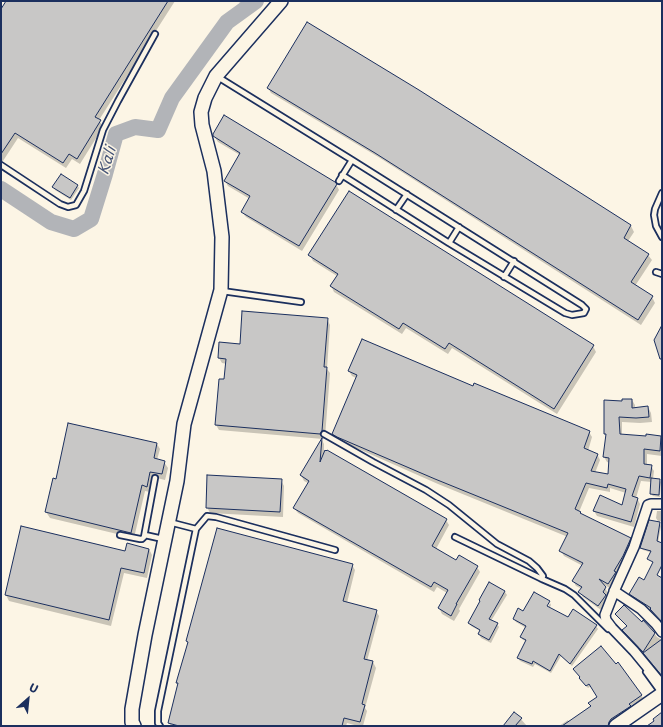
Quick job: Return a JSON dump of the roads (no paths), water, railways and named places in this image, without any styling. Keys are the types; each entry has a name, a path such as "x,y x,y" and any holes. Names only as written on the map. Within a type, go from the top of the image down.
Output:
{"street":[{"path":"134,726 132,722 132,709 145,635 177,481 184,424 221,290 222,237 214,171 202,125 201,112 205,98 216,76 281,1"},
{"path":"662,504 648,505 634,547 605,612 606,620 662,685"},
{"path":"614,591 641,609 662,632"},
{"path":"616,726 662,694"}],"lane":[{"path":"1,165 60,204 68,207 76,205 84,191 103,130 154,34"},
{"path":"216,76 582,304 586,309 584,313 572,315 565,313 449,243 342,175"},
{"path":"339,181 352,160"},
{"path":"662,193 654,211 654,220 657,230 662,237"},
{"path":"396,210 407,194"},
{"path":"449,243 459,227"},
{"path":"504,277 514,261"},
{"path":"656,272 662,274"},
{"path":"221,290 301,302"},
{"path":"324,434 426,490 449,505 497,544 529,561 543,576 542,579"},
{"path":"120,535 142,539 145,535 155,478"},
{"path":"160,726 158,723 158,711 196,529 207,516 216,517 335,550"},
{"path":"169,522 196,529"},
{"path":"145,535 165,540"},
{"path":"455,537 565,589 574,595 632,653 662,694"}],"waterway":[{"name":"Kali","path":"1,189 51,222 74,229 91,219 116,134 135,127 158,130 172,98 227,22 256,1"}]}
